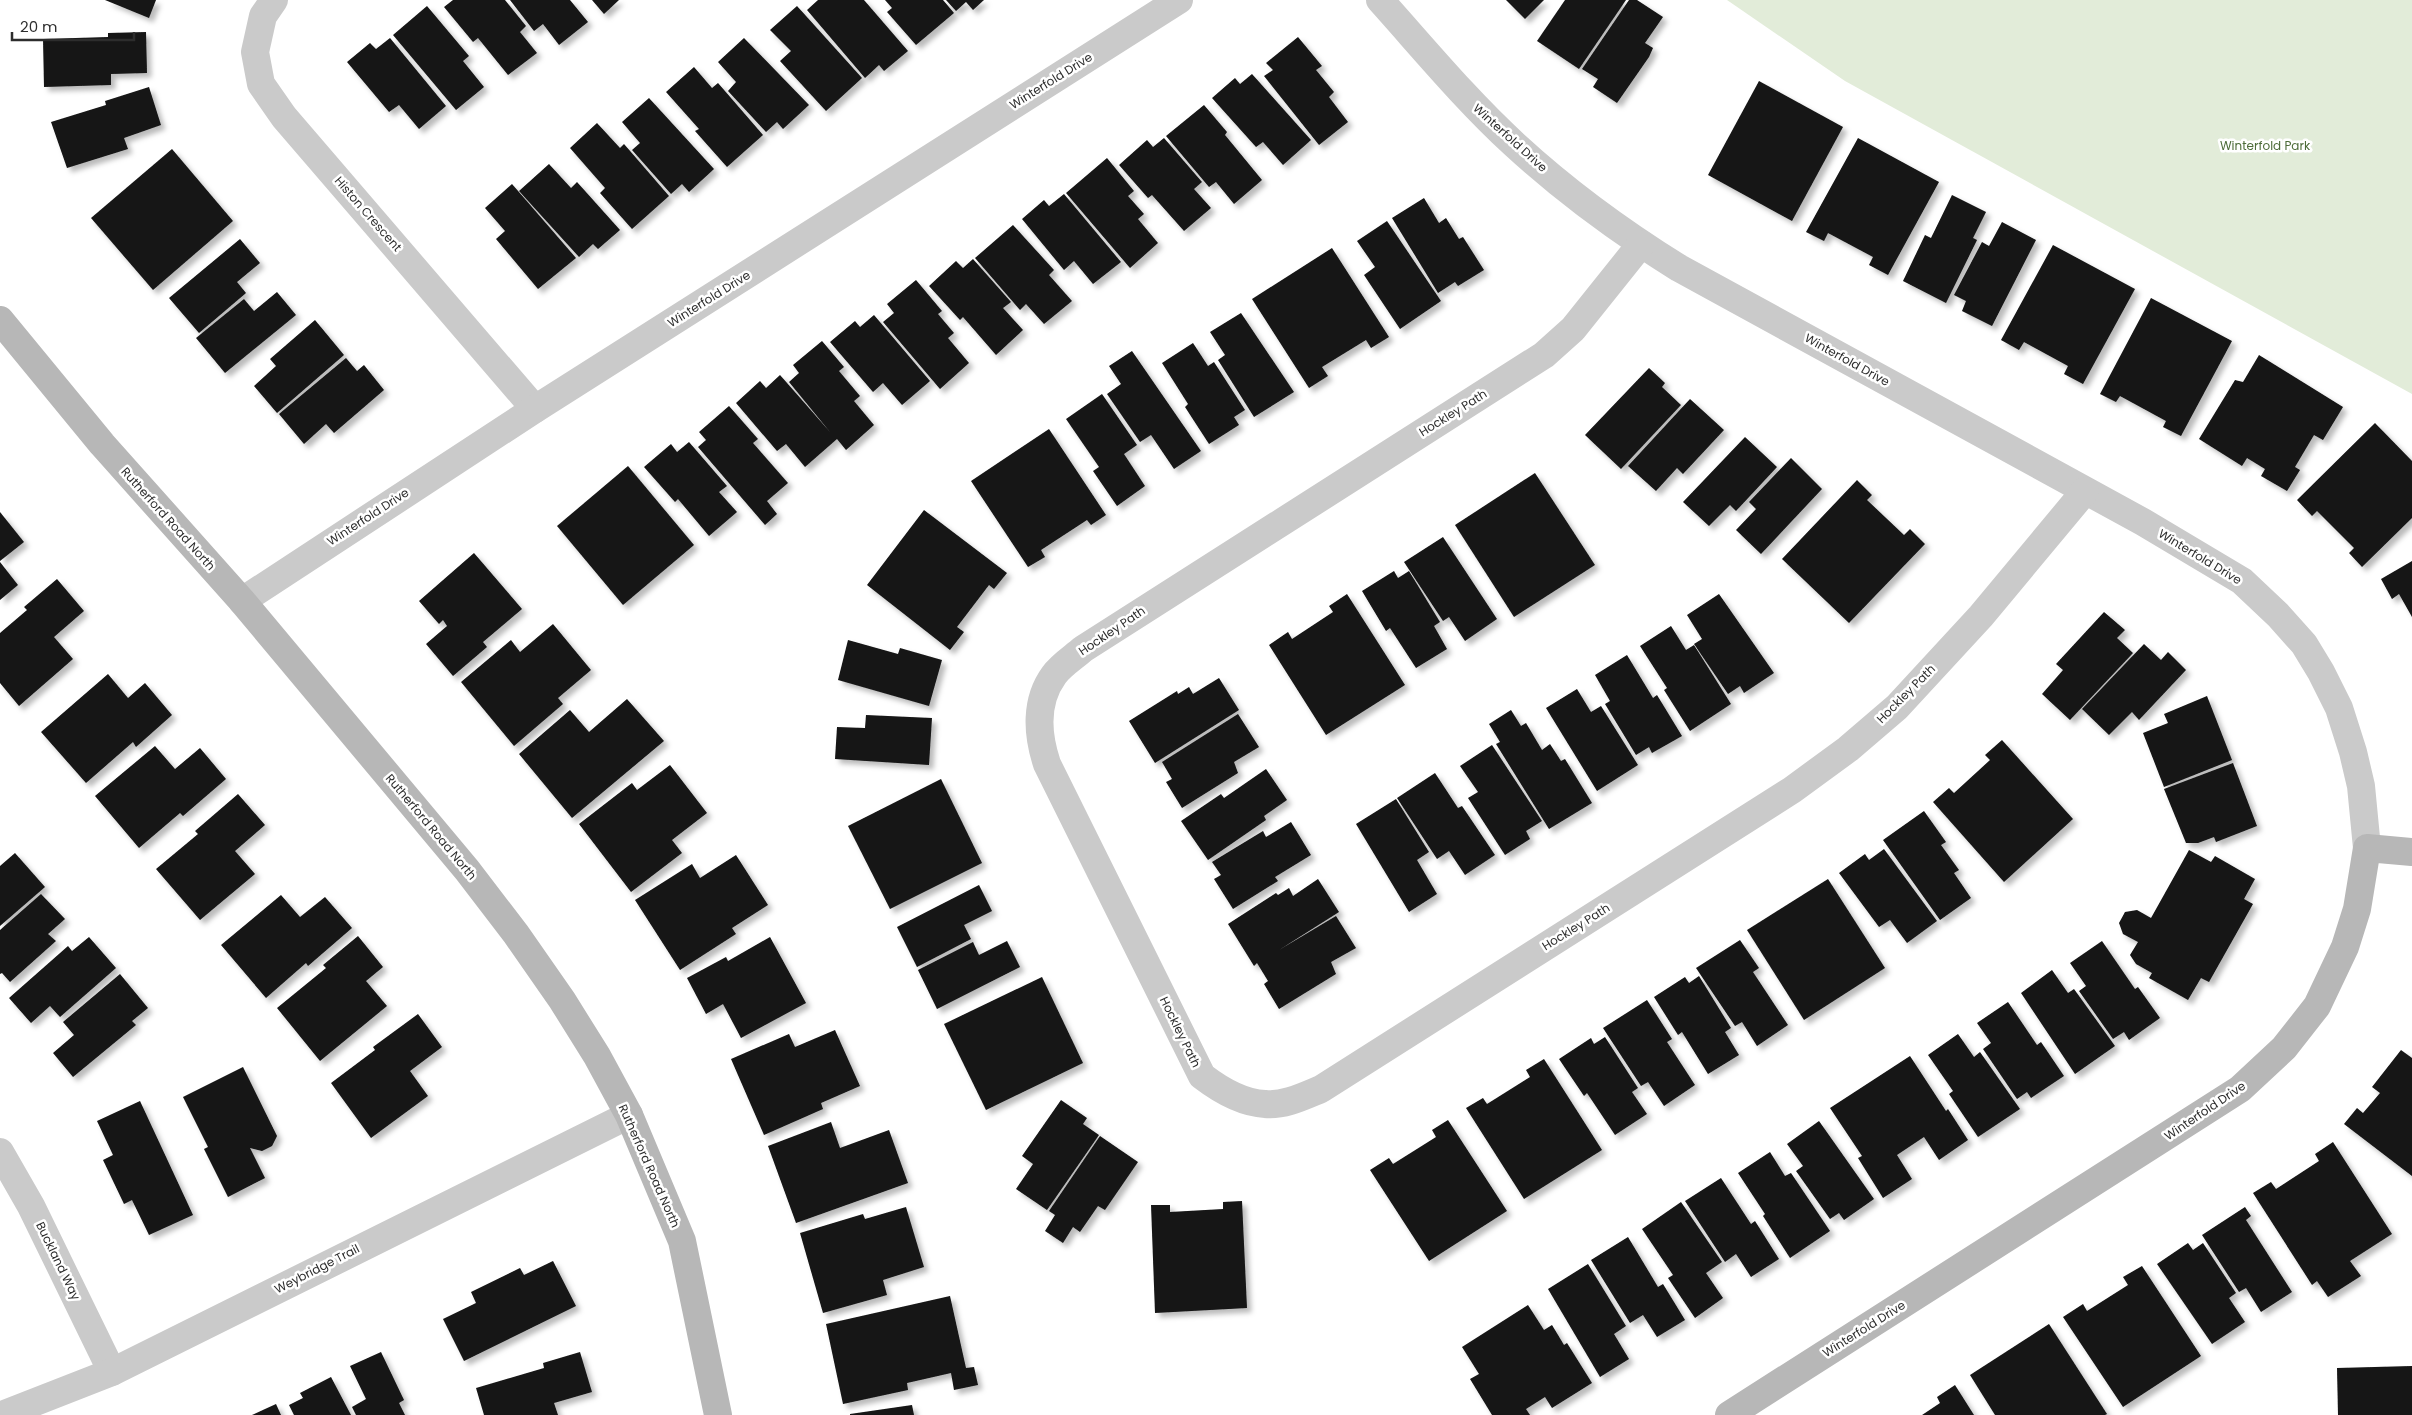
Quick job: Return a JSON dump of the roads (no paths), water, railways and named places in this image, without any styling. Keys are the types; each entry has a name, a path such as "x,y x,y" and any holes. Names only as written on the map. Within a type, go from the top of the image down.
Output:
{"street":[{"name":"Histon Crescent","path":"274,0 263,16 255,52 262,84 284,117 535,409"},
{"name":"Winterfold Drive","path":"242,601 535,409 1179,0"},
{"name":"Winterfold Drive","path":"1380,0 1453,84 1515,146 1641,244 1678,268 2143,522 2242,581 2278,615 2304,644 2321,672 2338,708 2354,752 2361,786 2367,848 2358,909 2345,947 2317,1006 2284,1048 2240,1089 1732,1414"},
{"name":"Hockley Path","path":"1641,244 1573,329 1544,355 1083,648 1054,675 1040,707 1040,742 1047,764 1202,1076 1218,1089 1265,1104 1292,1100 1321,1089 1792,790 1848,749 1897,707 1981,616 2085,491"},
{"name":"Rutherford Road North","path":"0,320 102,444 242,601 467,870 516,934 562,1000 629,1115 682,1241 718,1415"},
{"path":"2367,848 2412,852"},
{"name":"Weybridge Trail","path":"2,1415 112,1372 629,1115"},
{"name":"Buckland Way","path":"0,1152 31,1206 112,1372"}],"park label":[{"name":"Winterfold Park","path":"2265,146"}]}
